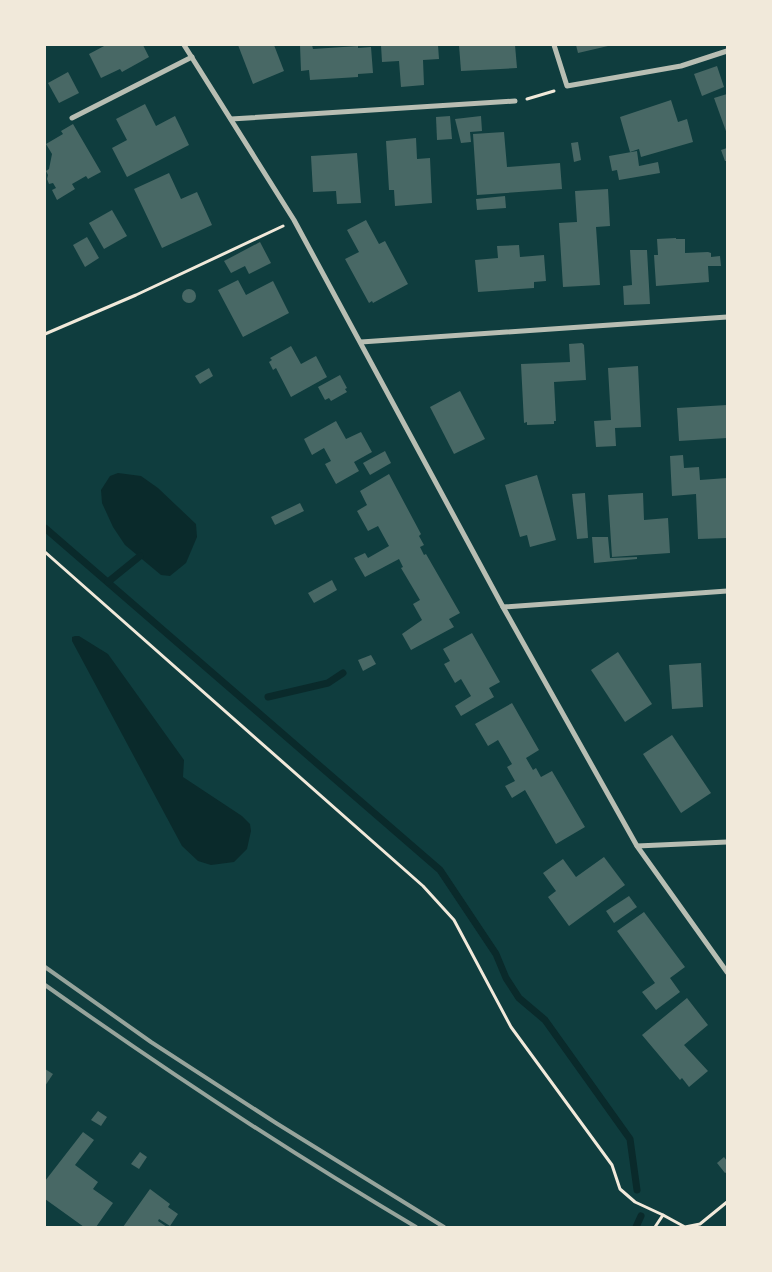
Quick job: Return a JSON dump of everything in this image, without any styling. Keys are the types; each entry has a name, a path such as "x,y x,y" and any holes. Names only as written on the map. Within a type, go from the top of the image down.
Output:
{"street":[{"path":"184,45 294,220 503,607 637,846 727,972"},
{"path":"554,45 567,86 682,66 727,51"},
{"path":"72,118 192,58"},
{"path":"231,119 515,101"},
{"path":"361,342 727,317"},
{"path":"503,607 727,591"},
{"path":"637,846 727,842"}],"path":[{"path":"515,101 537,97 567,86"},
{"path":"45,334 136,295 294,220"},
{"path":"45,552 423,886 454,920 511,1027 612,1165 620,1189 635,1202 685,1227 700,1224 727,1202"},
{"path":"655,1227 662,1215"}],"water":[{"path":"118,473 141,476 158,488 196,524 197,537 186,563 170,576 161,575 125,545 113,527 102,503 101,490 110,476"},
{"path":"79,636 108,654 184,760 183,777 242,816 250,824 251,831 247,849 234,862 211,865 198,861 182,846 72,641 72,637"}],"building":[{"path":"106,45 143,45 149,57 122,72 120,69 101,78 89,54"},
{"path":"238,45 274,45 284,71 253,84"},
{"path":"300,45 312,45 313,49 371,47 373,73 358,74 358,77 310,80 309,70 301,71"},
{"path":"381,45 438,45 439,59 423,60 424,85 401,87 399,61 382,62"},
{"path":"459,45 515,45 517,68 461,71"},
{"path":"576,45 608,45 608,46 578,53"},
{"path":"717,66 724,87 702,96 694,74"},
{"path":"68,72 79,93 59,103 48,83"},
{"path":"727,94 727,134 714,98"},
{"path":"671,100 678,122 687,119 693,142 641,157 639,149 630,152 620,117"},
{"path":"145,104 156,126 175,116 189,145 127,177 112,148 127,140 116,119"},
{"path":"450,116 452,139 437,140 436,117"},
{"path":"481,116 482,131 470,132 471,142 461,143 455,119"},
{"path":"73,124 101,172 88,179 86,176 72,184 75,189 57,200 52,190 56,188 53,183 49,184 47,179 46,171 49,169 52,154 46,144 63,134 61,131"},
{"path":"504,132 507,167 560,163 562,189 477,195 473,134"},
{"path":"416,138 417,159 430,158 432,203 395,206 394,190 389,190 386,141"},
{"path":"578,142 581,160 574,162 571,143"},
{"path":"727,148 727,161 725,161 721,150"},
{"path":"637,151 639,166 658,162 660,173 619,180 617,170 612,171 609,156"},
{"path":"357,153 361,203 337,204 336,191 313,192 311,156"},
{"path":"169,173 181,199 197,192 212,225 162,248 134,189"},
{"path":"608,189 610,226 596,227 600,285 563,287 559,223 577,222 575,191"},
{"path":"505,196 506,208 477,210 476,199"},
{"path":"112,210 127,236 104,249 89,223"},
{"path":"366,220 379,244 385,241 408,284 373,303 372,301 369,303 345,259 359,252 347,230"},
{"path":"87,237 99,258 85,267 73,245"},
{"path":"657,239 685,239 685,253 708,252 711,253 711,257 720,256 721,266 708,266 709,282 656,286 654,255 658,255"},
{"path":"260,242 271,263 249,274 245,266 231,273 224,261"},
{"path":"519,245 520,257 544,255 546,281 534,282 534,288 478,292 475,260 498,258 497,246"},
{"path":"630,250 647,250 650,304 624,305 623,286 632,285"},
{"path":"238,280 246,295 273,281 289,313 243,337 218,290"},
{"path":"186,289 192,289 196,296 192,303 186,303 182,299 182,293"},
{"path":"582,343 584,345 586,380 554,382 556,421 554,421 554,424 527,425 527,422 524,423 521,364 570,362 569,344"},
{"path":"291,346 301,364 316,356 327,377 291,397 276,368 273,370 269,362 272,360 270,358"},
{"path":"638,366 641,427 615,428 616,446 596,447 594,421 611,420 608,368"},
{"path":"209,368 213,376 200,384 195,376"},
{"path":"340,375 347,388 345,389 347,392 331,401 329,398 325,400 318,387"},
{"path":"460,391 485,439 454,454 430,407"},
{"path":"727,405 727,438 679,441 677,408"},
{"path":"336,421 346,439 361,432 372,452 354,462 359,471 336,484 325,464 331,461 324,448 312,455 304,439"},
{"path":"385,451 391,463 370,475 363,463"},
{"path":"683,455 684,468 699,467 700,480 727,478 727,538 698,539 696,494 672,496 670,456"},
{"path":"389,474 421,534 419,536 424,545 420,547 424,555 426,554 460,613 449,619 454,627 411,650 402,634 422,620 413,604 420,600 401,568 403,567 399,559 365,577 354,558 365,553 368,558 389,546 378,526 368,531 357,511 367,505 360,491"},
{"path":"537,475 556,540 530,547 527,535 520,537 505,485"},
{"path":"585,493 588,538 577,539 572,494"},
{"path":"643,493 644,520 668,518 670,553 612,557 608,495"},
{"path":"300,503 304,511 275,525 271,517"},
{"path":"592,537 608,537 610,558 637,557 637,559 594,563"},
{"path":"332,580 337,590 314,603 308,593"},
{"path":"472,633 500,682 489,688 494,697 461,716 455,706 471,696 461,679 455,683 444,664 450,661 443,649"},
{"path":"618,652 652,704 625,722 591,670"},
{"path":"371,655 376,664 363,671 358,660"},
{"path":"701,663 703,707 672,709 669,665"},
{"path":"512,703 539,750 526,758 533,770 536,768 541,777 552,771 585,827 556,844 525,790 512,798 505,786 515,781 507,767 512,764 498,740 488,746 475,724"},
{"path":"672,735 711,793 681,813 643,754"},
{"path":"604,857 625,885 569,926 548,897 556,891 543,873 563,859 576,877"},
{"path":"629,896 637,907 614,923 606,911"},
{"path":"644,912 685,967 670,978 680,992 656,1010 642,992 655,983 617,931"},
{"path":"687,998 708,1025 684,1045 708,1071 689,1087 682,1078 680,1080 642,1035"},
{"path":"45,1069 53,1074 45,1086"},
{"path":"98,1111 107,1117 101,1126 91,1120"},
{"path":"83,1132 94,1140 75,1165 98,1182 93,1189 113,1203 96,1227 84,1227 45,1199 45,1181"},
{"path":"140,1152 147,1157 139,1169 131,1164"},
{"path":"724,1157 727,1161 727,1172 725,1173 717,1163"},
{"path":"150,1189 170,1204 168,1207 178,1214 170,1226 159,1219 158,1221 167,1227 123,1227"}],"waterway":[{"path":"45,528 440,870 496,954 506,978 519,998 545,1020 630,1139 637,1190"},
{"path":"108,582 140,556"},
{"path":"268,697 328,683 343,673"},
{"path":"636,1227 641,1216"}],"railway":[{"path":"45,967 151,1042 276,1123 444,1227"},
{"path":"45,985 228,1110 321,1170 416,1227"}]}
